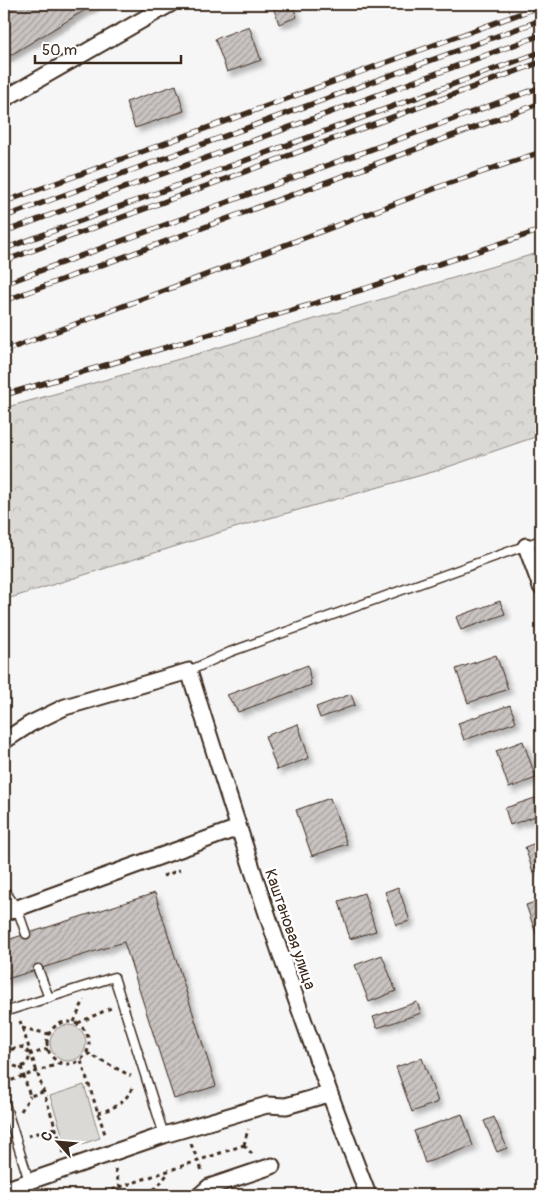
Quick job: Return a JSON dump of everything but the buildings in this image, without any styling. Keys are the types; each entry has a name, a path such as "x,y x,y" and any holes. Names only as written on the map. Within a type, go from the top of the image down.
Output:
{"street":[{"path":"4,99 170,4"},
{"path":"526,546 541,587"},
{"path":"4,741 30,724 65,707 189,671"},
{"name":"Каштановая улица","path":"189,671 238,828 328,1094 368,1195"},
{"path":"10,911 238,828"},
{"path":"4,1190 164,1136 267,1106 286,1106 328,1094"},
{"path":"205,1192 272,1166"}],"lane":[{"path":"189,671 230,652 541,540"},
{"path":"4,890 10,911 26,934"},
{"path":"38,969 49,998"},
{"path":"4,1012 114,977 164,1136"},
{"path":"4,1101 29,1181"}],"path":[{"path":"76,1023 90,985"},
{"path":"76,1023 122,1003"},
{"path":"16,1009 68,1168"},
{"path":"4,1083 61,1063 71,1064 81,1061 87,1053 90,1044 88,1034 76,1023 68,1021 57,1025 49,1034 47,1040 48,1049 51,1056 61,1063"},
{"path":"22,1028 49,1034"},
{"path":"4,1044 13,1050"},
{"path":"30,1055 21,1048 13,1050 10,1055 10,1061 14,1066 21,1067 26,1064 30,1055 48,1049"},
{"path":"87,1053 137,1079 126,1098 118,1106 98,1113"},
{"path":"81,1061 111,1153 122,1195"},
{"path":"21,1067 30,1096 43,1092"},
{"path":"16,1140 55,1128"},
{"path":"185,1130 198,1161 205,1192"},
{"path":"97,1195 244,1145"},
{"path":"147,1195 159,1185 170,1170"}],"shaded area":[{"path":"4,4 112,4 4,67"}],"green space":[{"path":"541,252 541,435 436,471 231,529 4,600 4,408 183,358"},
{"path":"68,1025 80,1031 86,1043 80,1055 68,1061 56,1055 50,1043 56,1031"},
{"path":"84,1085 100,1138 67,1149 50,1096"}],"railway":[{"path":"4,202 541,6"},
{"path":"4,217 541,20"},
{"path":"4,232 541,35"},
{"path":"4,249 541,52"},
{"path":"4,261 541,62"},
{"path":"4,284 541,87"},
{"path":"4,301 541,103"},
{"path":"4,351 447,184 541,152"},
{"path":"4,395 364,289 541,230"}]}
